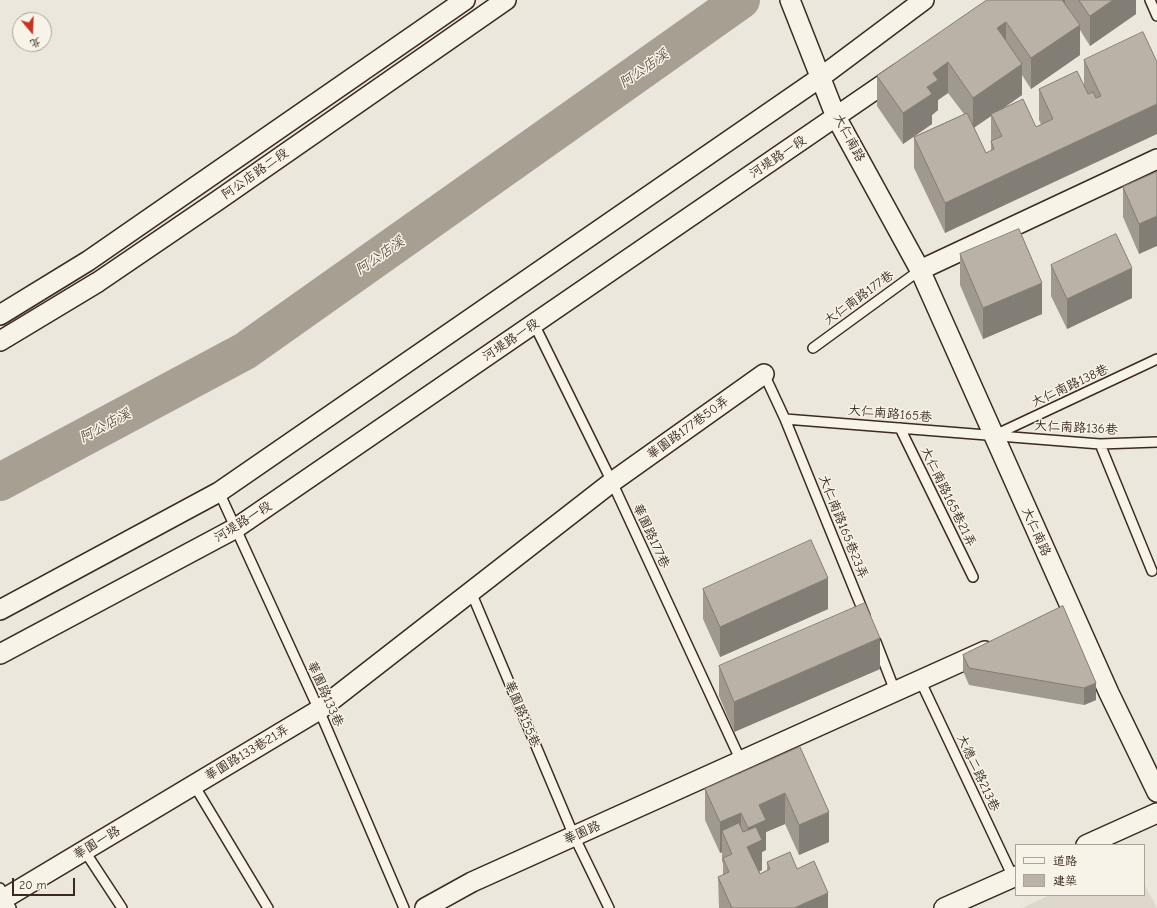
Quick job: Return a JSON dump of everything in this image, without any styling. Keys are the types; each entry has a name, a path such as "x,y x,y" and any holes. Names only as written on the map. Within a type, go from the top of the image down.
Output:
{"street":[{"name":"阿公店路二段","path":"0,315 88,261 465,0"},
{"name":"阿公店路二段","path":"0,341 98,282 506,0"},
{"name":"大仁南路","path":"790,0 806,37 836,117 920,270 993,436 1065,615 1109,693 1157,792"},
{"path":"0,610 219,492 821,77 924,0"},
{"name":"河堤路一段","path":"0,654 236,528 915,63"},
{"path":"920,270 1157,159"},
{"name":"華園路177巷50弄","path":"612,482 764,374"},
{"path":"319,710 612,482"},
{"name":"華園路","path":"425,908 472,882 1002,643"},
{"name":"華園路133巷21弄","path":"194,785 319,710"},
{"name":"華園一路","path":"4,899 194,785"},
{"path":"1088,844 1157,813"},
{"path":"944,908 1014,877"}],"lane":[{"path":"1150,0 1157,16"},
{"name":"大仁南路177巷","path":"813,348 920,270"},
{"name":"華園路177巷","path":"534,324 612,482 742,761"},
{"name":"大仁南路138巷","path":"993,436 1157,360"},
{"name":"大仁南路165巷23弄","path":"764,374 785,419 896,691"},
{"name":"大仁南路165巷","path":"785,419 993,436"},
{"name":"大仁南路165巷21弄","path":"900,428 973,577"},
{"name":"大仁南路136巷","path":"993,436 1100,444 1157,442"},
{"path":"1100,444 1152,571"},
{"name":"華園路133巷","path":"219,492 319,710 404,908"},
{"name":"華園路155巷","path":"471,592 574,836 609,908"},
{"name":"大德二路213巷","path":"920,680 1014,877"},
{"name":"華園路133巷21弄","path":"194,785 268,908"},
{"path":"84,850 122,908"}],"shaded area":[{"path":"1145,886 1157,908 1022,908 1048,896 1145,896"}],"building":[{"path":"987,0 1062,0 1080,25 1031,58 1006,22 997,28 1022,64 973,98 948,62 933,73 938,80 927,87 932,94 903,113 877,76"},
{"path":"1079,0 1113,0 1090,16"},
{"path":"1143,32 1157,62 1157,104 945,203 914,137 967,113 986,153 994,149 991,141 1002,136 991,114 1023,99 1036,127 1053,119 1039,89 1077,71 1088,94 1093,92 1096,98 1101,96 1084,60"},
{"path":"1157,172 1157,216 1139,224 1123,187"},
{"path":"1019,229 1042,283 983,308 960,254"},
{"path":"1116,234 1132,268 1067,299 1051,265"},
{"path":"811,540 828,578 720,627 703,589"},
{"path":"865,603 880,638 734,702 719,666"},
{"path":"1063,606 1096,683 1084,688 969,668 963,655"},
{"path":"800,747 829,812 799,825 785,793 759,805 766,820 748,828 741,813 720,822 705,789"},
{"path":"739,823 743,832 756,827 762,840 747,847 760,874 770,869 767,862 790,852 797,869 814,861 828,893 794,908 732,908 718,877 729,872 723,858 732,854 722,831"}],"waterway":[{"name":"阿公店溪","path":"0,482 245,351 741,0"}]}
